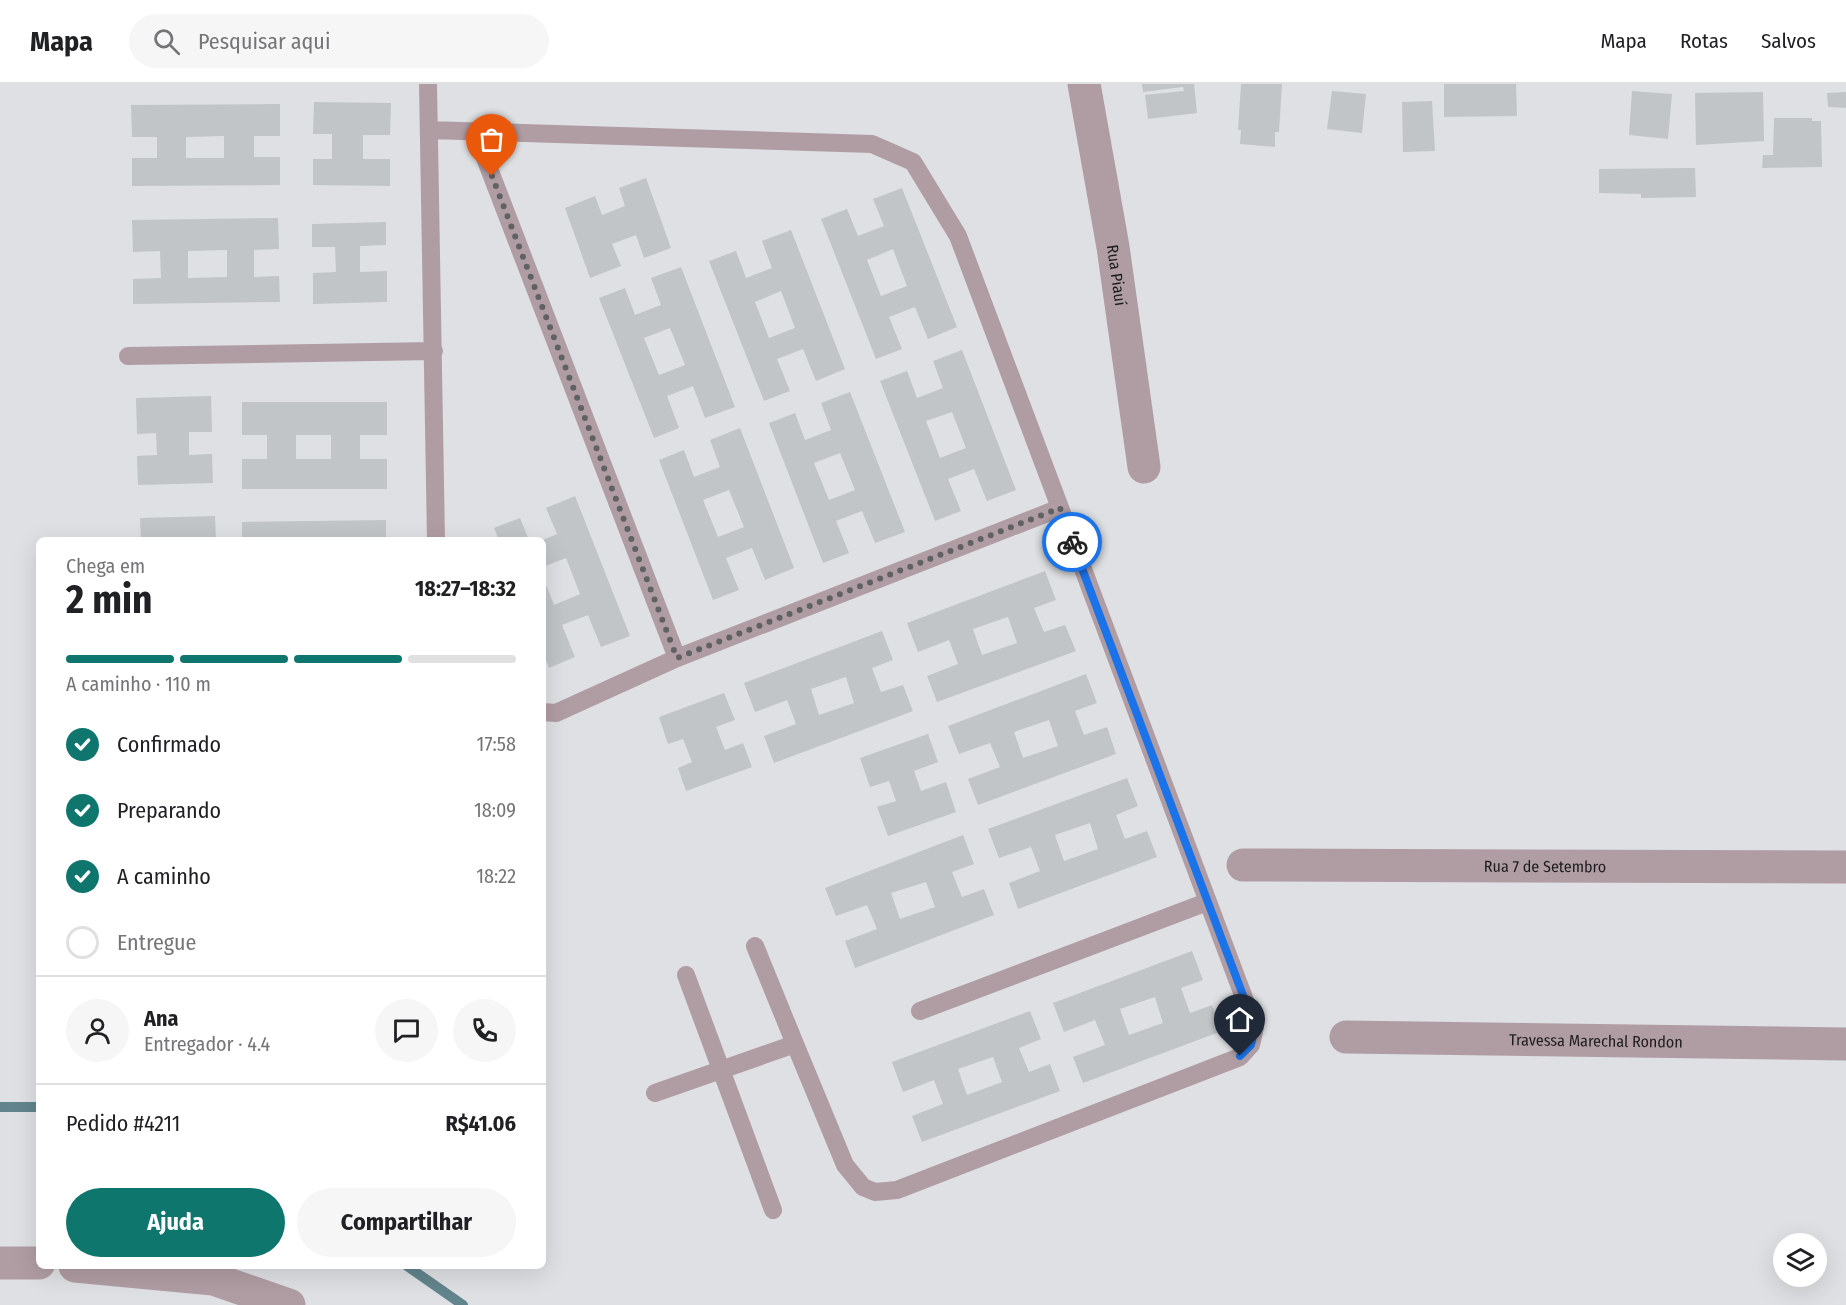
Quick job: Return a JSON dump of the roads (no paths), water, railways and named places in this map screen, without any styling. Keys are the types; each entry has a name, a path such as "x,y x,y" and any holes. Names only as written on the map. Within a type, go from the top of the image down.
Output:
{"street":[{"name":"Rua Piauí","path":"1084,84 1113,247 1144,467"},
{"name":"Rua 7 de Setembro","path":"1243,865 1846,867"},
{"name":"Travessa Marechal Rondon","path":"1346,1037 1846,1044"},
{"path":"0,1263 36,1263"},
{"path":"107,1269 213,1279 289,1305"}],"lane":[{"path":"428,84 436,537"},
{"path":"429,130 872,144 913,162 957,236 1255,1027 1251,1045 1240,1056 897,1190 875,1192 863,1187 845,1165 755,946"},
{"path":"475,132 677,658"},
{"path":"128,356 434,351"},
{"path":"546,712 556,713 677,658 1060,508"},
{"path":"920,1011 1207,902"},
{"path":"686,975 719,1071 772,1210"},
{"path":"655,1093 795,1044"}],"waterway":[{"path":"0,1107 36,1107"},
{"path":"411,1269 463,1305"}]}
